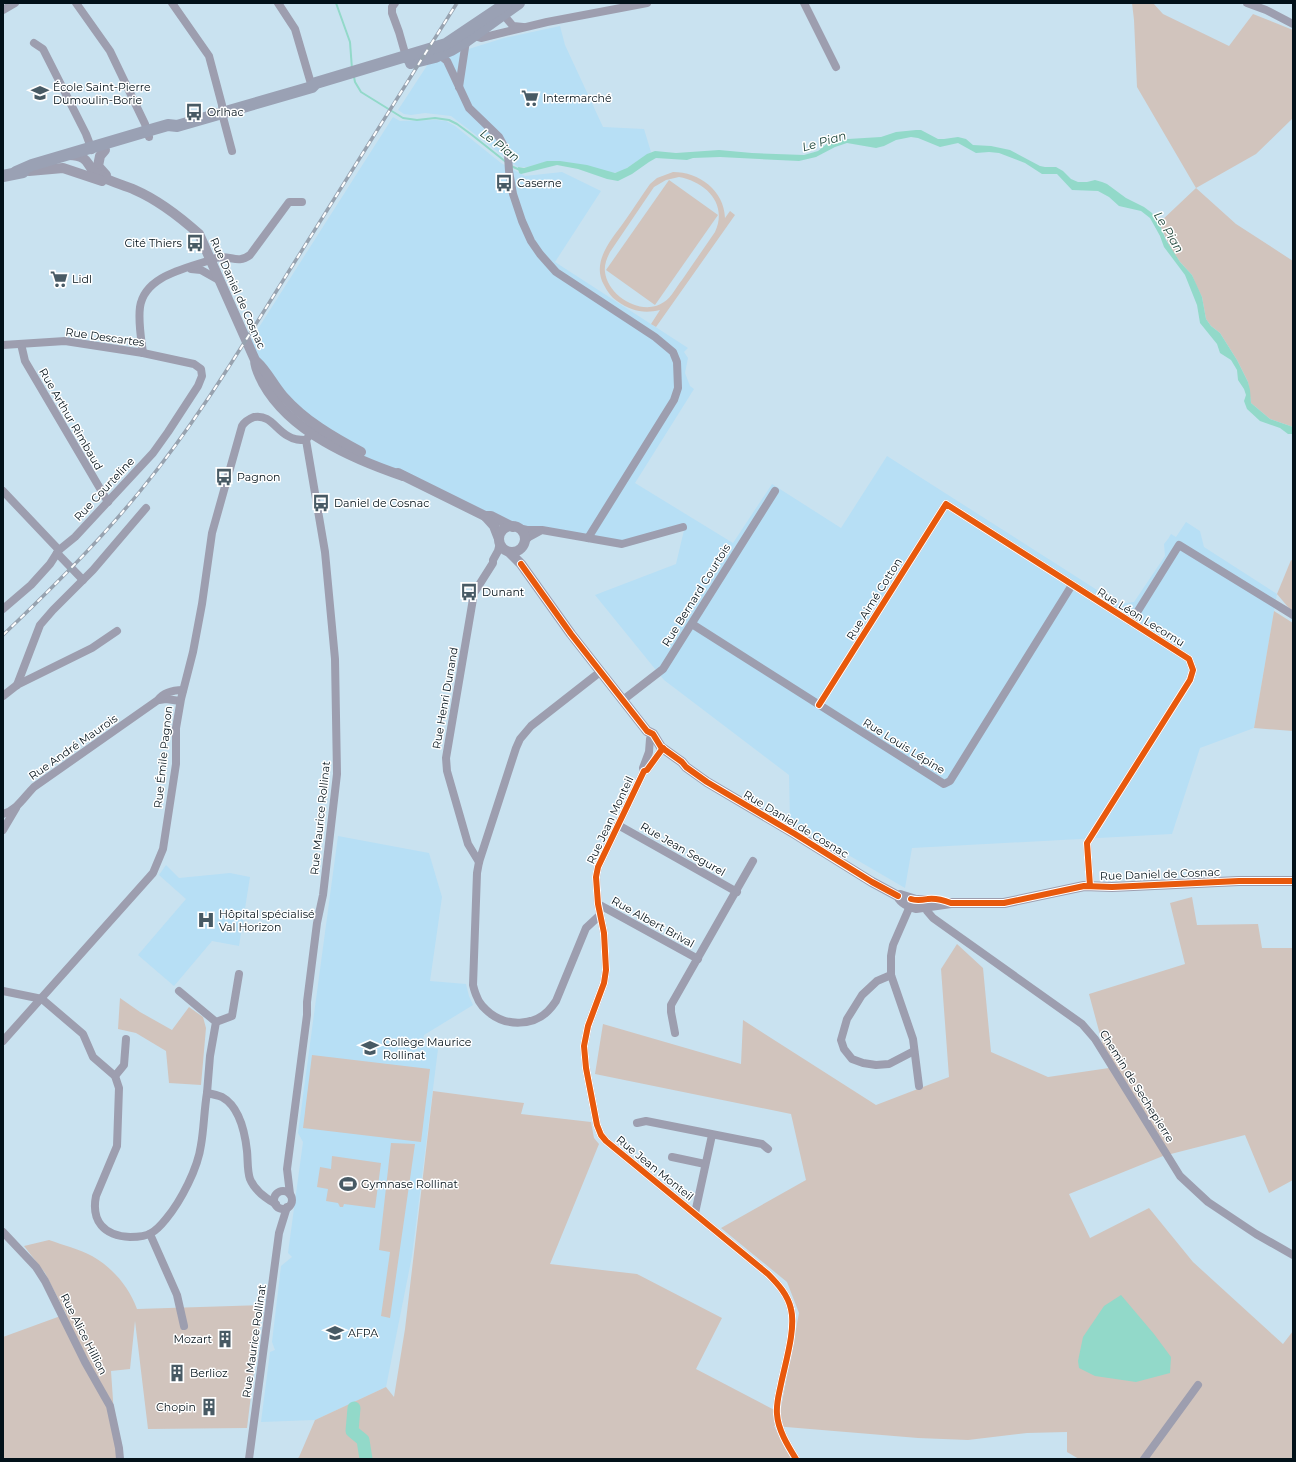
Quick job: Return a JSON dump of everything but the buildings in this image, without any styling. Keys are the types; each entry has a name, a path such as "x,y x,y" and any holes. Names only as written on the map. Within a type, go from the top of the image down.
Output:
{"main road":[{"path":"407,60 449,56 467,35 503,9 519,3"},
{"path":"3,176 23,172 148,134 171,130 177,126 312,87 316,83 348,77 407,60 467,35 490,23 503,9"}],"street":[{"path":"3,10 14,3"},
{"path":"76,3 110,51 148,134"},
{"path":"172,3 209,56 232,151"},
{"path":"278,3 295,29 312,87"},
{"path":"458,88 467,35 481,38 547,22 647,3"},
{"path":"804,3 836,67"},
{"path":"1247,3 1282,17 1293,24"},
{"path":"392,4 392,13 407,60"},
{"path":"503,9 513,26 527,27"},
{"path":"490,23 496,30 505,33"},
{"path":"34,43 43,49 86,134 87,153 78,172"},
{"path":"449,56 458,88 469,108 499,137 505,148 508,155 513,194 522,221 531,241 540,254 556,272 656,337 673,352 677,362 678,388 674,400 588,538"},
{"name":"Rue Daniel de Cosnac","path":"119,183 115,179 105,175 98,166 100,156 87,153 85,159 92,169 100,176 137,191 185,222 199,234 255,360 284,397 308,419 330,435 403,476 485,516 494,526 500,541"},
{"name":"Rue Daniel de Cosnac","path":"23,172 63,168 114,185 119,183"},
{"path":"143,353 140,313 141,301 149,288 160,279 222,256 238,260 244,259 250,255 289,202 302,202"},
{"path":"186,269 197,268 218,279"},
{"name":"Rue Descartes","path":"3,345 65,341 143,353 194,364 201,369"},
{"name":"Rue Arthur Rimbaud","path":"21,344 24,361 108,502"},
{"name":"Rue Daniel de Cosnac","path":"255,360 255,365 266,388 274,400 309,436 326,442 372,465 403,476"},
{"name":"Rue Courteline","path":"3,609 50,564 58,551 108,502 153,452 168,432 201,379 201,369"},
{"path":"266,388 275,394 295,414 308,419"},
{"name":"Rue Émile Pagnon","path":"3,1041 153,873 163,849 176,764 176,728 180,701 193,652 202,604 212,533 242,426 248,419 264,417 289,437 296,439 309,436"},
{"name":"Rue Maurice Rollinat","path":"278,1193 287,1169 307,1015 317,923 325,880 337,774 335,652 325,552 308,419"},
{"path":"309,436 321,434 364,458 375,460"},
{"path":"3,491 83,580"},
{"name":"Rue Bernard Courtois","path":"623,700 663,669 775,491"},
{"name":"Rue Léon Lecornu","path":"946,504 1189,658 1192,670 1190,680 1087,843 1090,886"},
{"name":"Rue Aimé Cotton","path":"819,705 946,504"},
{"path":"17,685 40,625 106,556 146,508"},
{"name":"Rue Daniel de Cosnac","path":"485,516 491,516 516,527"},
{"path":"542,530 529,537 516,551 508,551 502,547 500,534 505,529 516,527 527,530 542,530 622,544 683,527"},
{"path":"516,527 524,534 521,564"},
{"name":"Rue Henri Dunand","path":"478,862 468,844 447,771 446,758 474,593 493,563 500,541"},
{"path":"1131,622 1179,545 1293,615"},
{"name":"Rue Daniel de Cosnac","path":"508,551 521,564 571,634 623,700 648,735 653,734 661,751 680,766 686,767 724,793 795,834 872,882 898,896 901,895 918,905 928,899 943,900 951,903 1010,902 1090,886 1112,887 1239,881 1293,881"},
{"name":"Rue Henri Dunand","path":"493,563 508,551"},
{"name":"Rue Louis Lépine","path":"692,624 944,784 950,781 1072,585"},
{"path":"3,696 17,685 92,648 118,631"},
{"path":"600,672 531,726 520,739 516,748 478,862 476,873 473,985 477,998 482,1005 495,1017 502,1020 521,1022 531,1021 548,1011 556,1001 586,928 600,915"},
{"name":"Rue André Maurois","path":"3,814 11,812 34,787 158,700 164,694 172,691 183,690"},
{"path":"158,700 166,698 180,701"},
{"name":"Rue Jean Monteil","path":"648,735 649,752 643,768 644,771 598,867 596,877 598,904 604,932 606,970 604,983 588,1026 584,1046 586,1068 597,1125 606,1141 617,1151 695,1213 768,1274 780,1286 792,1309 792,1322 791,1334 777,1402 777,1415 780,1428 796,1459"},
{"name":"Rue Jean Monteil","path":"644,771 647,770 661,751"},
{"path":"3,830 17,806"},
{"name":"Rue Jean Segurel","path":"618,825 737,892"},
{"path":"675,1032 671,1012 672,1005 737,892 753,861"},
{"name":"Rue Albert Brival","path":"598,904 698,958"},
{"path":"918,905 904,922 894,945 891,956 891,975 913,1039 919,1086"},
{"name":"Chemin de Sechepierre","path":"918,905 933,918 1082,1024 1095,1039 1180,1176 1208,1202 1256,1234 1293,1255"},
{"path":"216,1022 232,1016 238,974"},
{"path":"891,975 877,981 862,994 847,1019 841,1040 844,1049 852,1059 863,1063 876,1065 889,1064 914,1051"},
{"path":"3,991 42,999 83,1034 93,1057 115,1076 118,1088 117,1146 96,1196 95,1211 99,1222 108,1232 122,1237 138,1237 150,1234 167,1218 180,1198 198,1159 201,1146 210,1056 216,1022"},
{"path":"179,991 216,1022"},
{"path":"115,1076 124,1065 126,1039"},
{"path":"207,1093 218,1095 223,1098 233,1108 238,1116 245,1138 250,1179 256,1190 266,1199 282,1208 287,1207 292,1201 290,1194 285,1191 268,1195 261,1194"},
{"path":"637,1122 646,1121 762,1144 768,1149"},
{"path":"695,1213 712,1135"},
{"path":"672,1157 705,1164"},
{"name":"Rue Maurice Rollinat","path":"287,1169 290,1194"},
{"path":"277,1205 274,1199 278,1193"},
{"name":"Rue Maurice Rollinat","path":"249,1459 280,1226 278,1223 277,1205"},
{"name":"Rue Maurice Rollinat","path":"280,1226 283,1224 287,1207"},
{"name":"Rue Alice Hillion","path":"3,1232 36,1267 45,1281 85,1362 110,1406 120,1448 120,1459"},
{"path":"150,1234 177,1295 184,1326"},
{"path":"1144,1459 1198,1385"}],"shaded area":[{"path":"1132,3 1153,3 1163,14 1229,46 1253,14 1293,30 1293,118 1256,154 1196,188 1137,87"},
{"path":"560,26 565,45 603,127 644,129 651,152 622,171 613,173 549,161 527,167 518,167 451,116 425,113 411,115 404,114 398,110 430,61 504,38"},
{"path":"393,117 400,121 446,121 455,126 501,163 525,176 562,172 601,191 555,262 688,348 684,352 688,358 685,373 690,386 694,389 635,483 733,543 772,484 841,528 887,456 1119,604 1134,602 1165,556 1164,544 1171,534 1176,537 1186,522 1200,531 1204,547 1277,594 1254,728 1200,748 1172,834 912,848 905,888 790,821 789,775 664,680 595,595 676,564 684,530 625,547 518,526 316,440 245,349"},
{"path":"921,130 938,139 958,137 966,139 973,145 991,146 1010,150 1040,166 1056,167 1063,171 1071,179 1078,182 1095,180 1102,182 1152,213 1159,223 1166,240 1180,262 1192,275 1202,297 1206,319 1211,326 1220,333 1237,360 1248,382 1251,403 1270,419 1293,427 1293,434 1288,434 1280,428 1260,421 1247,409 1244,401 1246,395 1238,380 1237,370 1231,360 1220,353 1217,344 1200,323 1197,305 1185,275 1164,247 1150,218 1141,211 1119,206 1109,197 1098,191 1072,190 1057,174 1042,174 1025,163 999,153 976,153 958,143 940,147 918,138 911,137 896,140 876,148 847,143 835,147 816,157 799,161 720,157 693,158 687,160 656,158 632,174 618,181 607,179 578,169 557,165 521,174 519,173 518,167 524,168 547,161 560,161 587,165 615,173 627,168 647,154 655,151 676,153 719,150 804,155 818,151 828,143 848,139 881,137 896,132"},
{"path":"673,172 692,175 701,179 715,191 720,199 724,208 725,218 730,211 735,215 656,327 651,324 660,310 648,312 638,311 617,301 609,294 604,285 600,268 604,252 609,244 650,184 657,178","holes":["679,177 689,180 706,189 712,196 719,212 715,232 667,300 656,306 646,307 637,306 628,302 619,296 608,281 605,267 610,252 654,187 666,180"]},
{"path":"669,180 718,215 655,305 606,270"},
{"path":"1196,188 1236,224 1293,261 1293,427 1270,419 1251,403 1248,382 1237,360 1220,333 1211,326 1206,319 1202,297 1192,275 1171,249 1159,223"},
{"path":"1291,560 1293,561 1293,613 1277,594"},
{"path":"1274,611 1293,623 1293,731 1254,728"},
{"name":"Collège Maurice Rollinat","path":"338,836 429,853 442,897 430,981 466,984 473,1005 424,1035 422,1046 438,1049 412,1256 386,1387 315,1420 261,1422 270,1352 275,1350 272,1342 281,1266 292,1257 288,1253 303,1142 298,1133"},
{"name":"Hôpital spécialisé Val Horizon","path":"166,865 179,878 230,873 250,877 239,946 212,941 174,986 138,955 186,899 159,875"},
{"path":"1192,897 1197,925 1258,924 1262,948 1292,948 1293,1180 1269,1193 1245,1135 1163,1156 1069,1194 1090,1238 1149,1208 1193,1262 1283,1344 1293,1331 1293,1459 1079,1459 1067,1452 1067,1432 1027,1433 968,1440 918,1438 774,1426 792,1459 297,1459 315,1420 386,1387 394,1397 405,1329 433,1091 524,1103 521,1114 591,1122 594,1138 599,1144 550,1264 637,1274 722,1318 696,1369 780,1413 799,1313 787,1282 721,1228 806,1180 791,1114 595,1074 603,1024 741,1064 743,1020 876,1105 949,1077 941,969 957,944 983,968 991,1052 1048,1077 1109,1068 1089,994 1185,964 1170,903"},
{"path":"120,998 140,1012 172,1030 189,1007 203,1017 206,1028 201,1085 169,1083 166,1051 136,1033 118,1029"},
{"path":"312,1055 430,1069 421,1142 303,1128"},
{"path":"391,1143 415,1144 390,1318 381,1316 390,1252 379,1250"},
{"name":"Gymnase Rollinat","path":"332,1156 381,1163 375,1208 344,1204 343,1207 340,1207 338,1203 326,1201 328,1189 317,1187 320,1167 331,1169"},
{"path":"49,1240 92,1256 107,1266 130,1293 137,1309 262,1305 247,1428 148,1429 135,1321 130,1369 111,1371 117,1459 3,1459 3,1337 66,1314 45,1273 24,1246"},
{"path":"1121,1295 1154,1334 1171,1357 1170,1373 1136,1382 1095,1376 1079,1368 1078,1361 1083,1337 1104,1306"}],"waterway":[{"name":"Le Pian","path":"336,3 350,42 352,69"},
{"name":"Le Pian","path":"354,77 355,82 361,92 403,118 417,120 435,118 449,120 472,135 506,162"},
{"name":"Le Pian","path":"511,166 520,170"},
{"path":"354,1408 352,1431 363,1440 366,1459"}],"railway":[{"path":"3,635 92,547 141,490 180,439 233,360 457,3"}],"cycle path":[{"path":"819,705 946,504 1189,659 1193,670 1190,680 1087,843 1090,886"},
{"path":"521,564 571,634 647,731 653,734 661,747 707,782 872,882 898,896"},
{"path":"663,748 647,770 644,771 598,867 596,877 598,904 604,933 606,970 604,983 588,1026 584,1046 586,1068 597,1125 601,1135 606,1141 768,1274 788,1299 791,1309 792,1326 778,1399 777,1414 781,1432 796,1459"},
{"path":"911,899 937,899 951,903 1004,903 1084,886 1112,887 1239,881 1293,881"}],"place":[{"name":"École Saint-Pierre Dumoulin-Borie","path":"40,93"},
{"name":"Intermarché","path":"530,98"},
{"name":"Orlhac","path":"194,112"},
{"name":"Caserne","path":"504,183"},
{"name":"Cité Thiers","path":"195,243"},
{"name":"Lidl","path":"59,279"},
{"name":"Pagnon","path":"224,477"},
{"name":"Daniel de Cosnac","path":"321,503"},
{"name":"Dunant","path":"469,592"},
{"name":"Hôpital spécialisé Val Horizon","path":"206,920"},
{"name":"Collège Maurice Rollinat","path":"370,1048"},
{"name":"Gymnase Rollinat","path":"348,1184"},
{"name":"AFPA","path":"335,1333"},
{"name":"Mozart","path":"225,1339"},
{"name":"Berlioz","path":"177,1373"},
{"name":"Chopin","path":"209,1407"}]}
